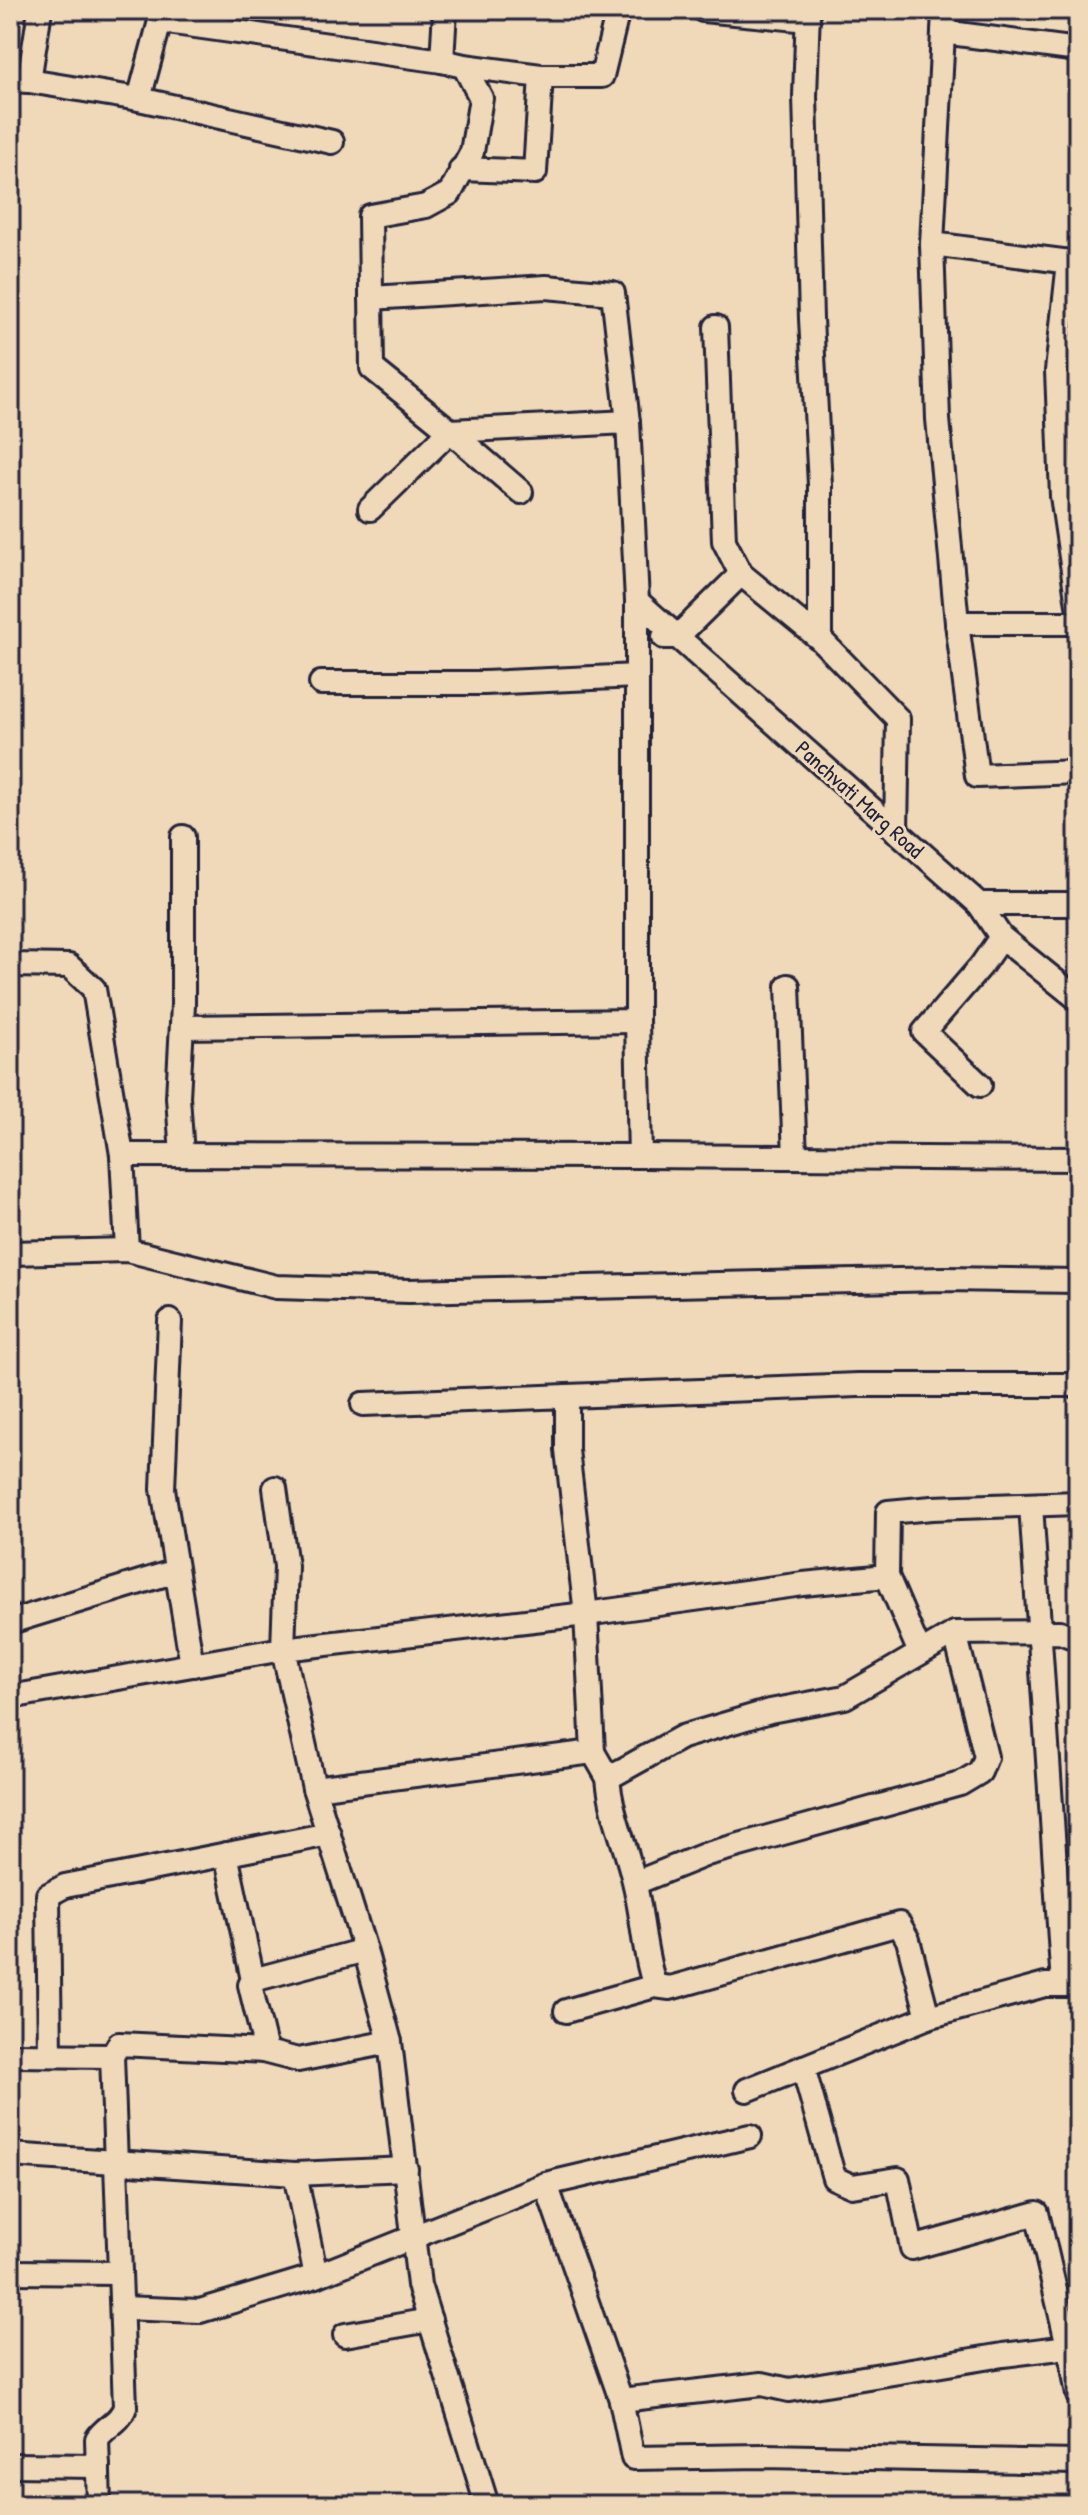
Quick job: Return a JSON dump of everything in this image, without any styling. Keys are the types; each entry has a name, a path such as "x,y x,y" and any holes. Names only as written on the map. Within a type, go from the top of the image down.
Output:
{"street":[{"path":"40,10 19,80 139,99 332,142"},
{"path":"445,10 453,63 481,98 472,152 450,193 426,206 370,216 372,368 521,492"},
{"path":"139,99 161,15 541,76 602,76 618,10"},
{"path":"703,10 808,15 805,96 811,319 820,485 820,639"},
{"path":"1078,50 944,21 932,244 938,419 957,623 977,776 1078,772"},
{"path":"461,169 535,172 541,76"},
{"path":"932,244 1074,263 1057,371 1062,496 1078,605"},
{"path":"371,298 546,287 613,293 628,422 637,601 640,1156"},
{"path":"716,327 724,541 741,574 820,639 898,719 896,831"},
{"path":"370,509 450,431 628,422"},
{"path":"637,638 677,637 741,574"},
{"name":"Panchvati Marg Road","path":"637,601 979,904 1001,937 1078,999"},
{"path":"957,623 1078,623"},
{"path":"321,683 484,683 637,676"},
{"path":"182,1155 178,1097 182,1027 183,837"},
{"path":"979,904 1078,904"},
{"path":"980,1085 924,1032 981,966 1001,937"},
{"path":"10,965 69,966 94,989 122,1155 127,1250"},
{"path":"788,986 795,1157"},
{"path":"182,1027 637,1021"},
{"path":"122,1155 1078,1159"},
{"path":"10,1253 127,1250 276,1287 409,1291 944,1279 1078,1281"},
{"path":"170,1321 163,1489 192,1665"},
{"path":"363,1404 858,1385 1078,1385"},
{"path":"567,1396 567,1450 586,1614 593,1752 608,1778 610,1801 635,1883 647,1964 655,1986"},
{"path":"275,1488 286,1566 283,1649 314,1788 365,1950 390,2042 419,2285 487,2505"},
{"path":"920,1653 887,1576 888,1512 1078,1503"},
{"path":"747,2090 928,2017 1045,1985 1070,1985 1031,1505"},
{"path":"10,1622 176,1571"},
{"path":"10,1697 283,1649 887,1576"},
{"path":"608,1778 682,1737 770,1711 845,1697 955,1633 1060,1632 1078,1639"},
{"path":"635,1883 707,1854 960,1784 980,1772 986,1757 955,1633"},
{"path":"314,1788 593,1752"},
{"path":"50,2055 48,1895 65,1886 329,1834"},
{"path":"226,1854 253,1980 250,1985 266,2048 263,2051"},
{"path":"566,2011 655,1986 670,1988 899,1924 908,1940 928,2017"},
{"path":"253,1980 365,1950"},
{"path":"99,2505 97,2439 102,2431 122,2417 125,2407 112,2056 119,2044 263,2051 298,2060 390,2042"},
{"path":"10,2055 112,2056"},
{"path":"803,2067 834,2178 852,2186 898,2179 912,2248 1037,2213 1073,2359 1078,2395"},
{"path":"122,2308 200,2311 316,2276 546,2184 750,2136"},
{"path":"10,2155 295,2174 406,2169"},
{"path":"295,2174 316,2276"},
{"path":"546,2184 621,2400 633,2458 763,2456 1078,2462"},
{"path":"10,2272 120,2273"},
{"path":"345,2335 430,2320"},
{"path":"621,2400 762,2384 789,2390 1003,2355 1073,2359"},
{"path":"10,2465 98,2466"}],"green space":[{"path":"1078,272 1078,498 1066,362"}]}
